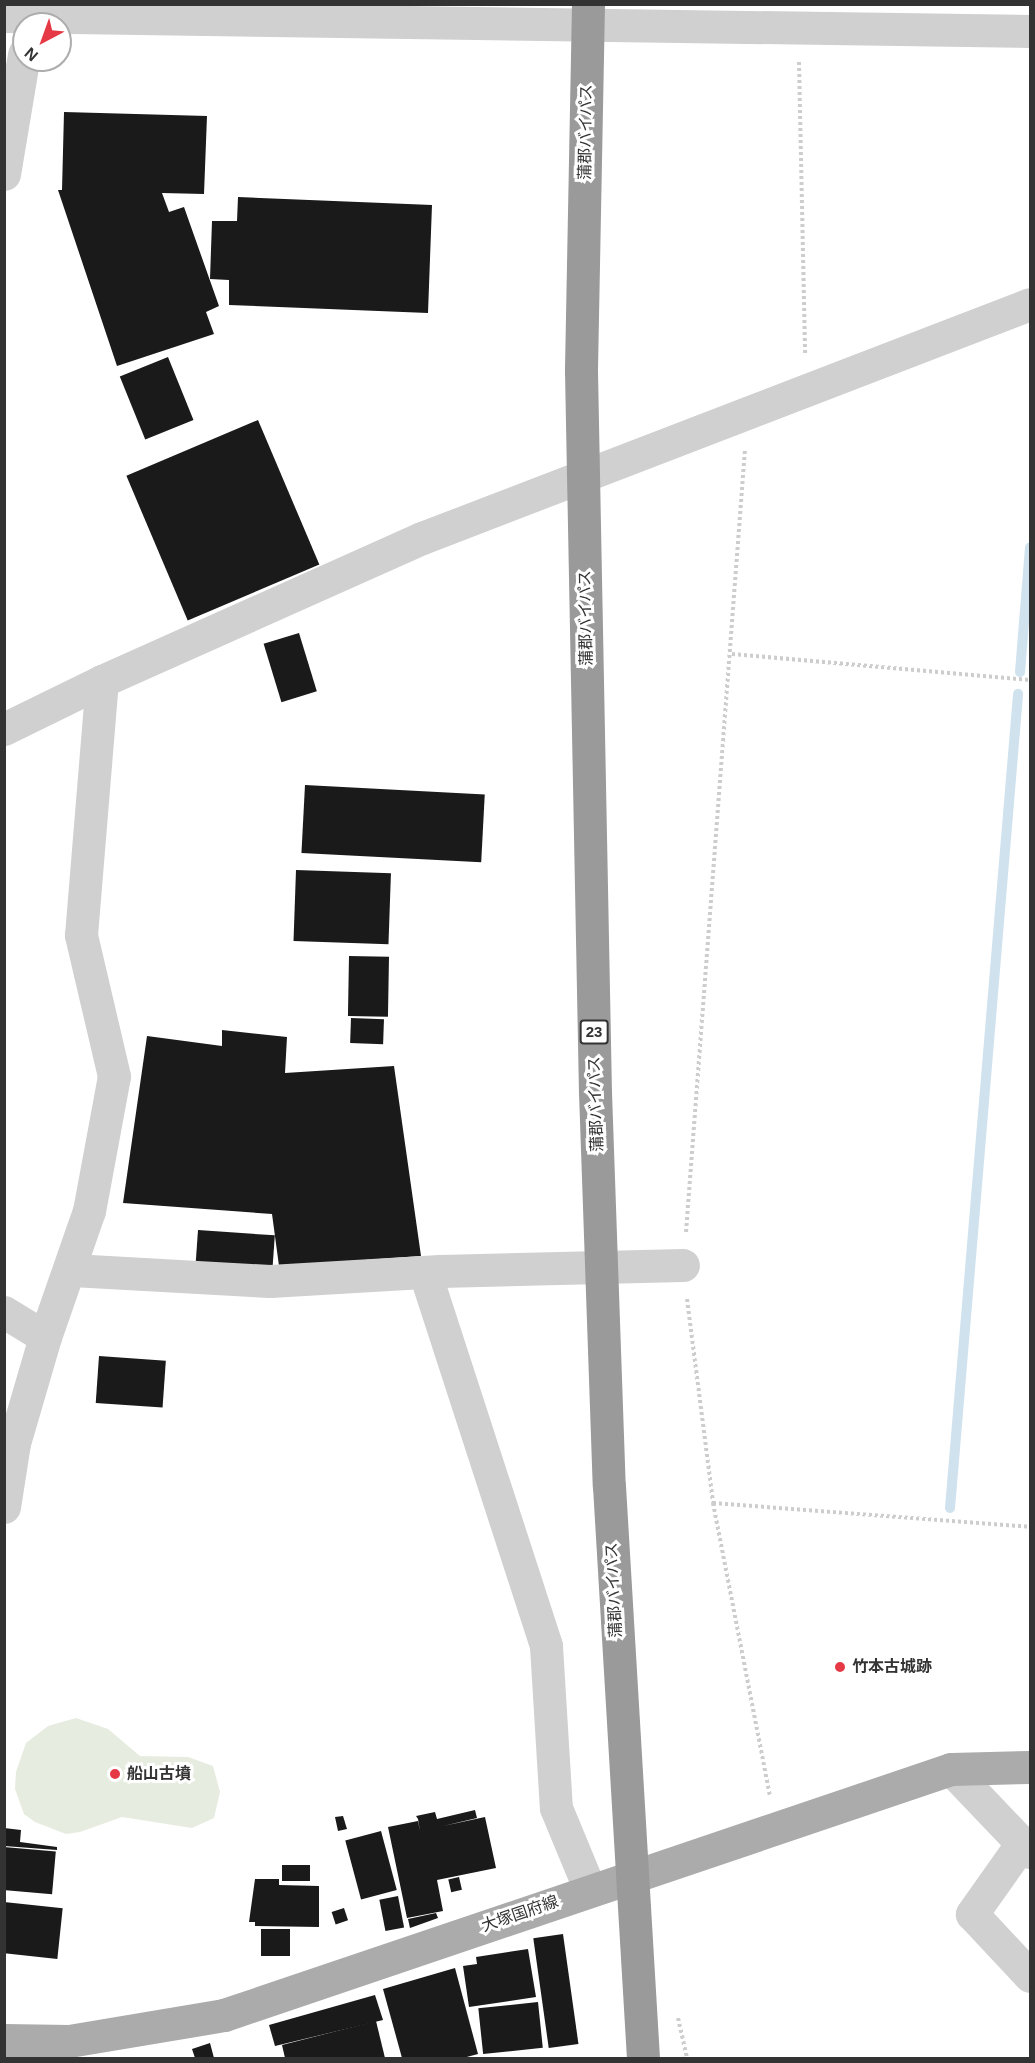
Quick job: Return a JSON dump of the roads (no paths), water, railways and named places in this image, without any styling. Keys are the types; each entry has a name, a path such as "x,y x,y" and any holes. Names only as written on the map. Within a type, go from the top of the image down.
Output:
{"highway":[{"name":"蒲郡バイパス","path":"570,4 567,389 578,1178 599,1670 625,2058"},
{"name":"蒲郡バイパス","path":"588,4 581,371 595,1092 614,1589 643,2058"}],"main road":[{"name":"大塚国府線","path":"4,2040 77,2050 224,2015 951,1769 1030,1767"}],"street":[{"path":"72,16 128,12 1030,31"},
{"path":"4,174 21,72"},
{"path":"4,729 102,681 422,538 1030,304"},
{"path":"4,1507 9,1446 45,1336 72,1270 89,1211 114,1076 81,935 102,681"},
{"path":"72,1270 270,1281 425,1273 683,1265"},
{"path":"425,1273 546,1646 556,1808 590,1890"},
{"path":"4,1312 45,1336"},
{"path":"951,1769 1026,1847 972,1914 1030,1976"}],"waterway":[{"path":"1020,672 1030,547"},
{"path":"950,1508 1018,694"}],"place":[{"name":"竹本古城跡","path":"840,1667"},
{"name":"船山古墳","path":"115,1774"}]}
